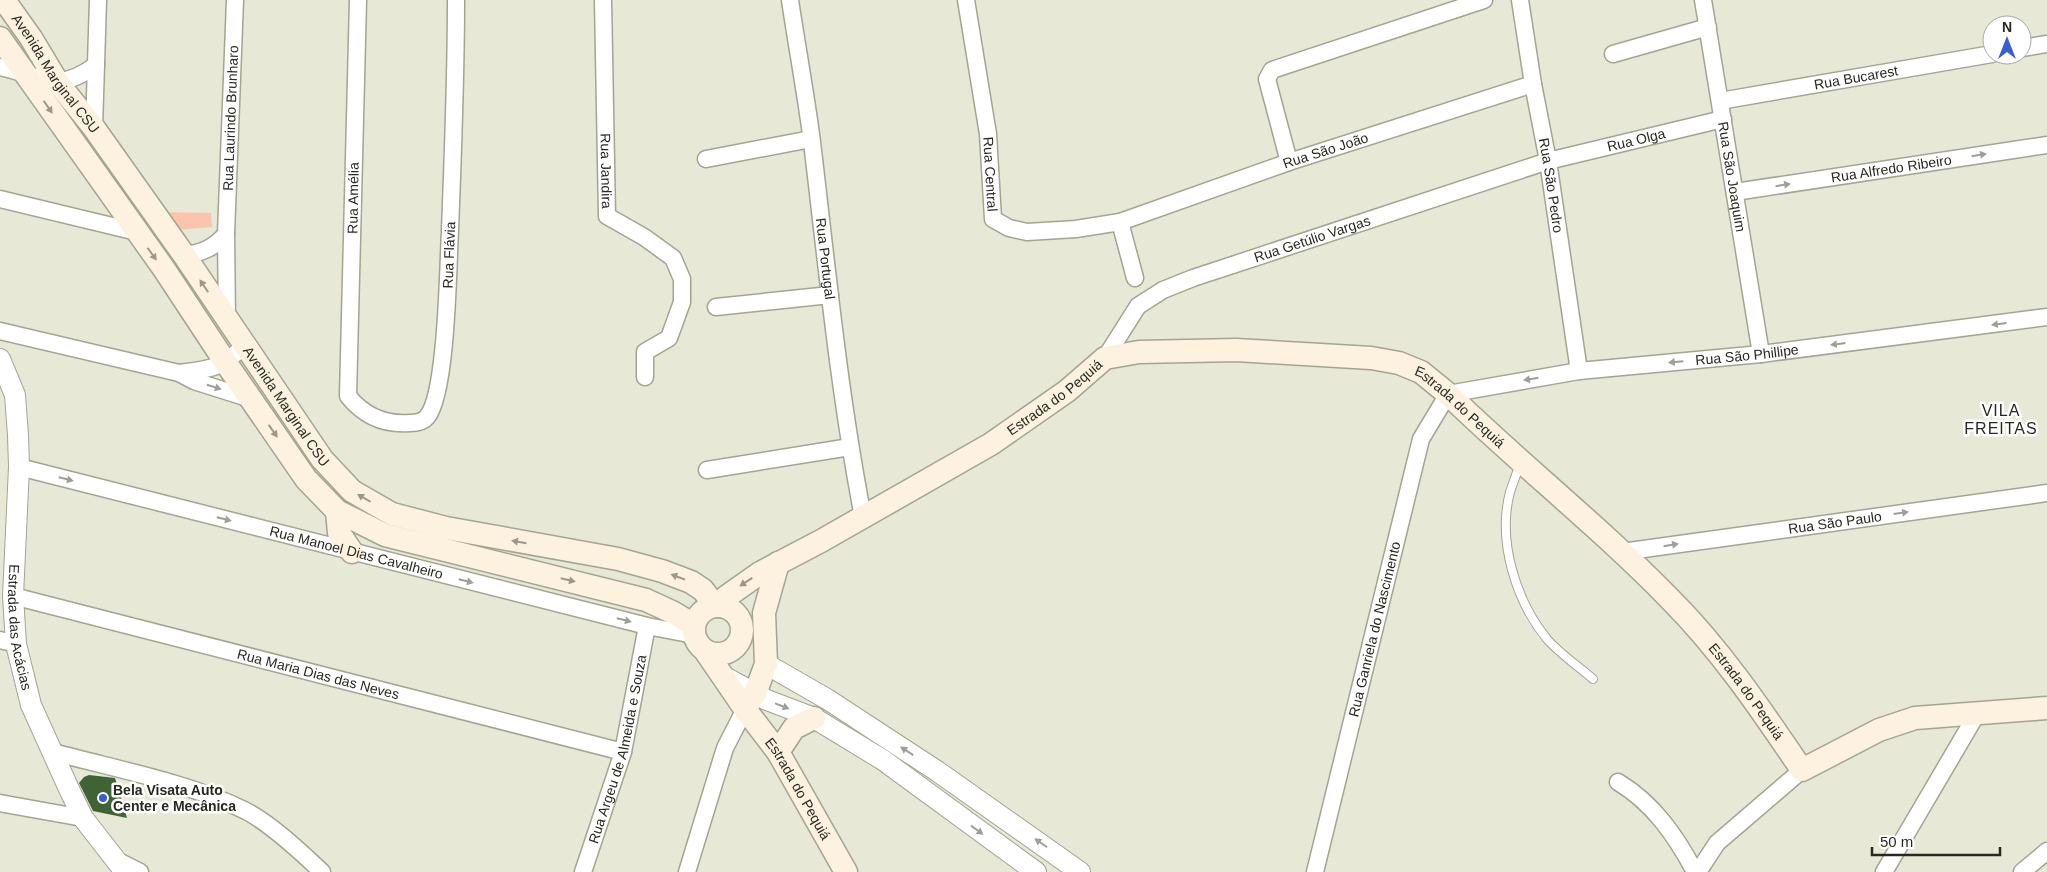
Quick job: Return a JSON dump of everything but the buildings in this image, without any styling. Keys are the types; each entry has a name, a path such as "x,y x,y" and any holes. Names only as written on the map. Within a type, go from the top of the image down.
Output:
{"main road":[{"name":"Avenida Marginal CSU","path":"4,0 32,38 58,83 94,128 184,255 334,475 352,491 392,514 446,528 618,559 662,571 691,582 703,590 717,606"},
{"name":"Avenida Marginal CSU","path":"0,38 137,232 306,479 337,511 385,535 646,600 672,612 698,637"},
{"path":"113,198 134,186"},
{"name":"Estrada do Pequiá","path":"717,606 736,588 778,563 991,444 1067,391 1105,358 1139,352 1236,350 1371,358 1399,363 1421,372 1448,394 1622,552 1699,630 1762,710 1802,770"},
{"path":"337,511 339,533 352,552"},
{"path":"750,702 766,664 764,613 778,563"},
{"path":"717,606 734,612 742,626 741,637 735,647 727,653 716,655 698,637 698,616 706,609 717,606"},
{"path":"741,637 750,632 764,613"},
{"name":"Estrada do Pequiá","path":"698,637 722,676 750,702 846,872"},
{"path":"741,637 766,664"},
{"path":"1802,770 1879,730 1915,718 2047,708"},
{"path":"778,752 794,728 814,718"}],"street":[{"path":"94,128 98,0"},
{"name":"Rua Laurindo Brunharo","path":"227,320 226,234 235,0"},
{"name":"Rua Amélia","path":"348,396 358,0"},
{"name":"Rua Flávia","path":"348,396 354,404 385,423 418,423 428,416 439,387 447,295 456,101 456,0"},
{"name":"Rua Jandira","path":"603,0 607,216 644,237 673,258 682,279 682,302 669,338 645,352 645,377"},
{"name":"Rua Portugal","path":"790,0 811,139 850,447 863,517"},
{"name":"Rua Central","path":"966,0 988,134 993,218 1008,228 1027,232 1076,229 1120,222"},
{"path":"1289,162 1267,79 1272,70 1484,0"},
{"name":"Rua São Pedro","path":"1520,0 1533,84 1548,161 1579,371"},
{"name":"Rua São Joaquim","path":"1703,0 1761,354"},
{"path":"1613,54 1708,27"},
{"path":"2032,46 2047,44"},
{"name":"Rua Bucarest","path":"1720,101 1982,56"},
{"path":"0,67 24,72 58,83 80,77 96,65"},
{"name":"Rua São João","path":"1120,222 1289,162 1533,84"},
{"name":"Rua Olga","path":"1548,161 1723,119"},
{"path":"706,159 811,139"},
{"name":"Rua Alfredo Ribeiro","path":"1735,192 2047,145"},
{"name":"Rua Getúlio Vargas","path":"1105,358 1138,306 1162,290 1193,278 1548,161"},
{"path":"0,199 137,232"},
{"path":"1120,222 1135,278"},
{"path":"184,255 207,250 217,245 226,234"},
{"path":"716,307 830,295"},
{"name":"Rua São Phillipe","path":"1448,394 1579,371 1761,354 2047,317"},
{"path":"0,330 179,373 194,381 251,399"},
{"path":"179,373 203,370 226,364 245,345"},
{"name":"Estrada das Acácias","path":"0,359 15,395 19,467 13,596 8,642 31,705 83,818 122,867"},
{"name":"Rua Ganriela do Nascimento","path":"1315,872 1421,439 1448,394"},
{"path":"706,470 850,447"},
{"name":"Rua Manoel Dias Cavalheiro","path":"19,467 352,552 698,637"},
{"name":"Rua São Paulo","path":"1622,552 2047,493"},
{"name":"Rua Maria Dias das Neves","path":"13,596 623,752"},
{"name":"Rua Argeu de Almeida e Souza","path":"583,872 623,752 648,626"},
{"path":"766,664 827,699 965,791 1080,872"},
{"path":"686,872 725,748 750,702 814,718 883,760 1036,872"},
{"path":"1884,872 1978,712"},
{"path":"54,752 209,795 246,811 298,850 322,872"},
{"path":"1618,782 1635,792 1677,838 1696,872 1717,843 1802,770"},
{"path":"950,810 965,791"},
{"path":"0,803 83,818"},
{"path":"2022,872 2047,851"},
{"path":"122,867 140,872"}],"lane":[{"path":"1521,462 1510,494 1506,525 1510,558 1523,601 1548,640 1593,679"}],"shaded area":[{"path":"165,212 211,213 212,227 177,230"}],"place":[{"name":"Bela Visata Auto Center e Mecânica","path":"103,798"}],"district":[{"name":"VILA FREITAS","path":"2001,419"}]}
